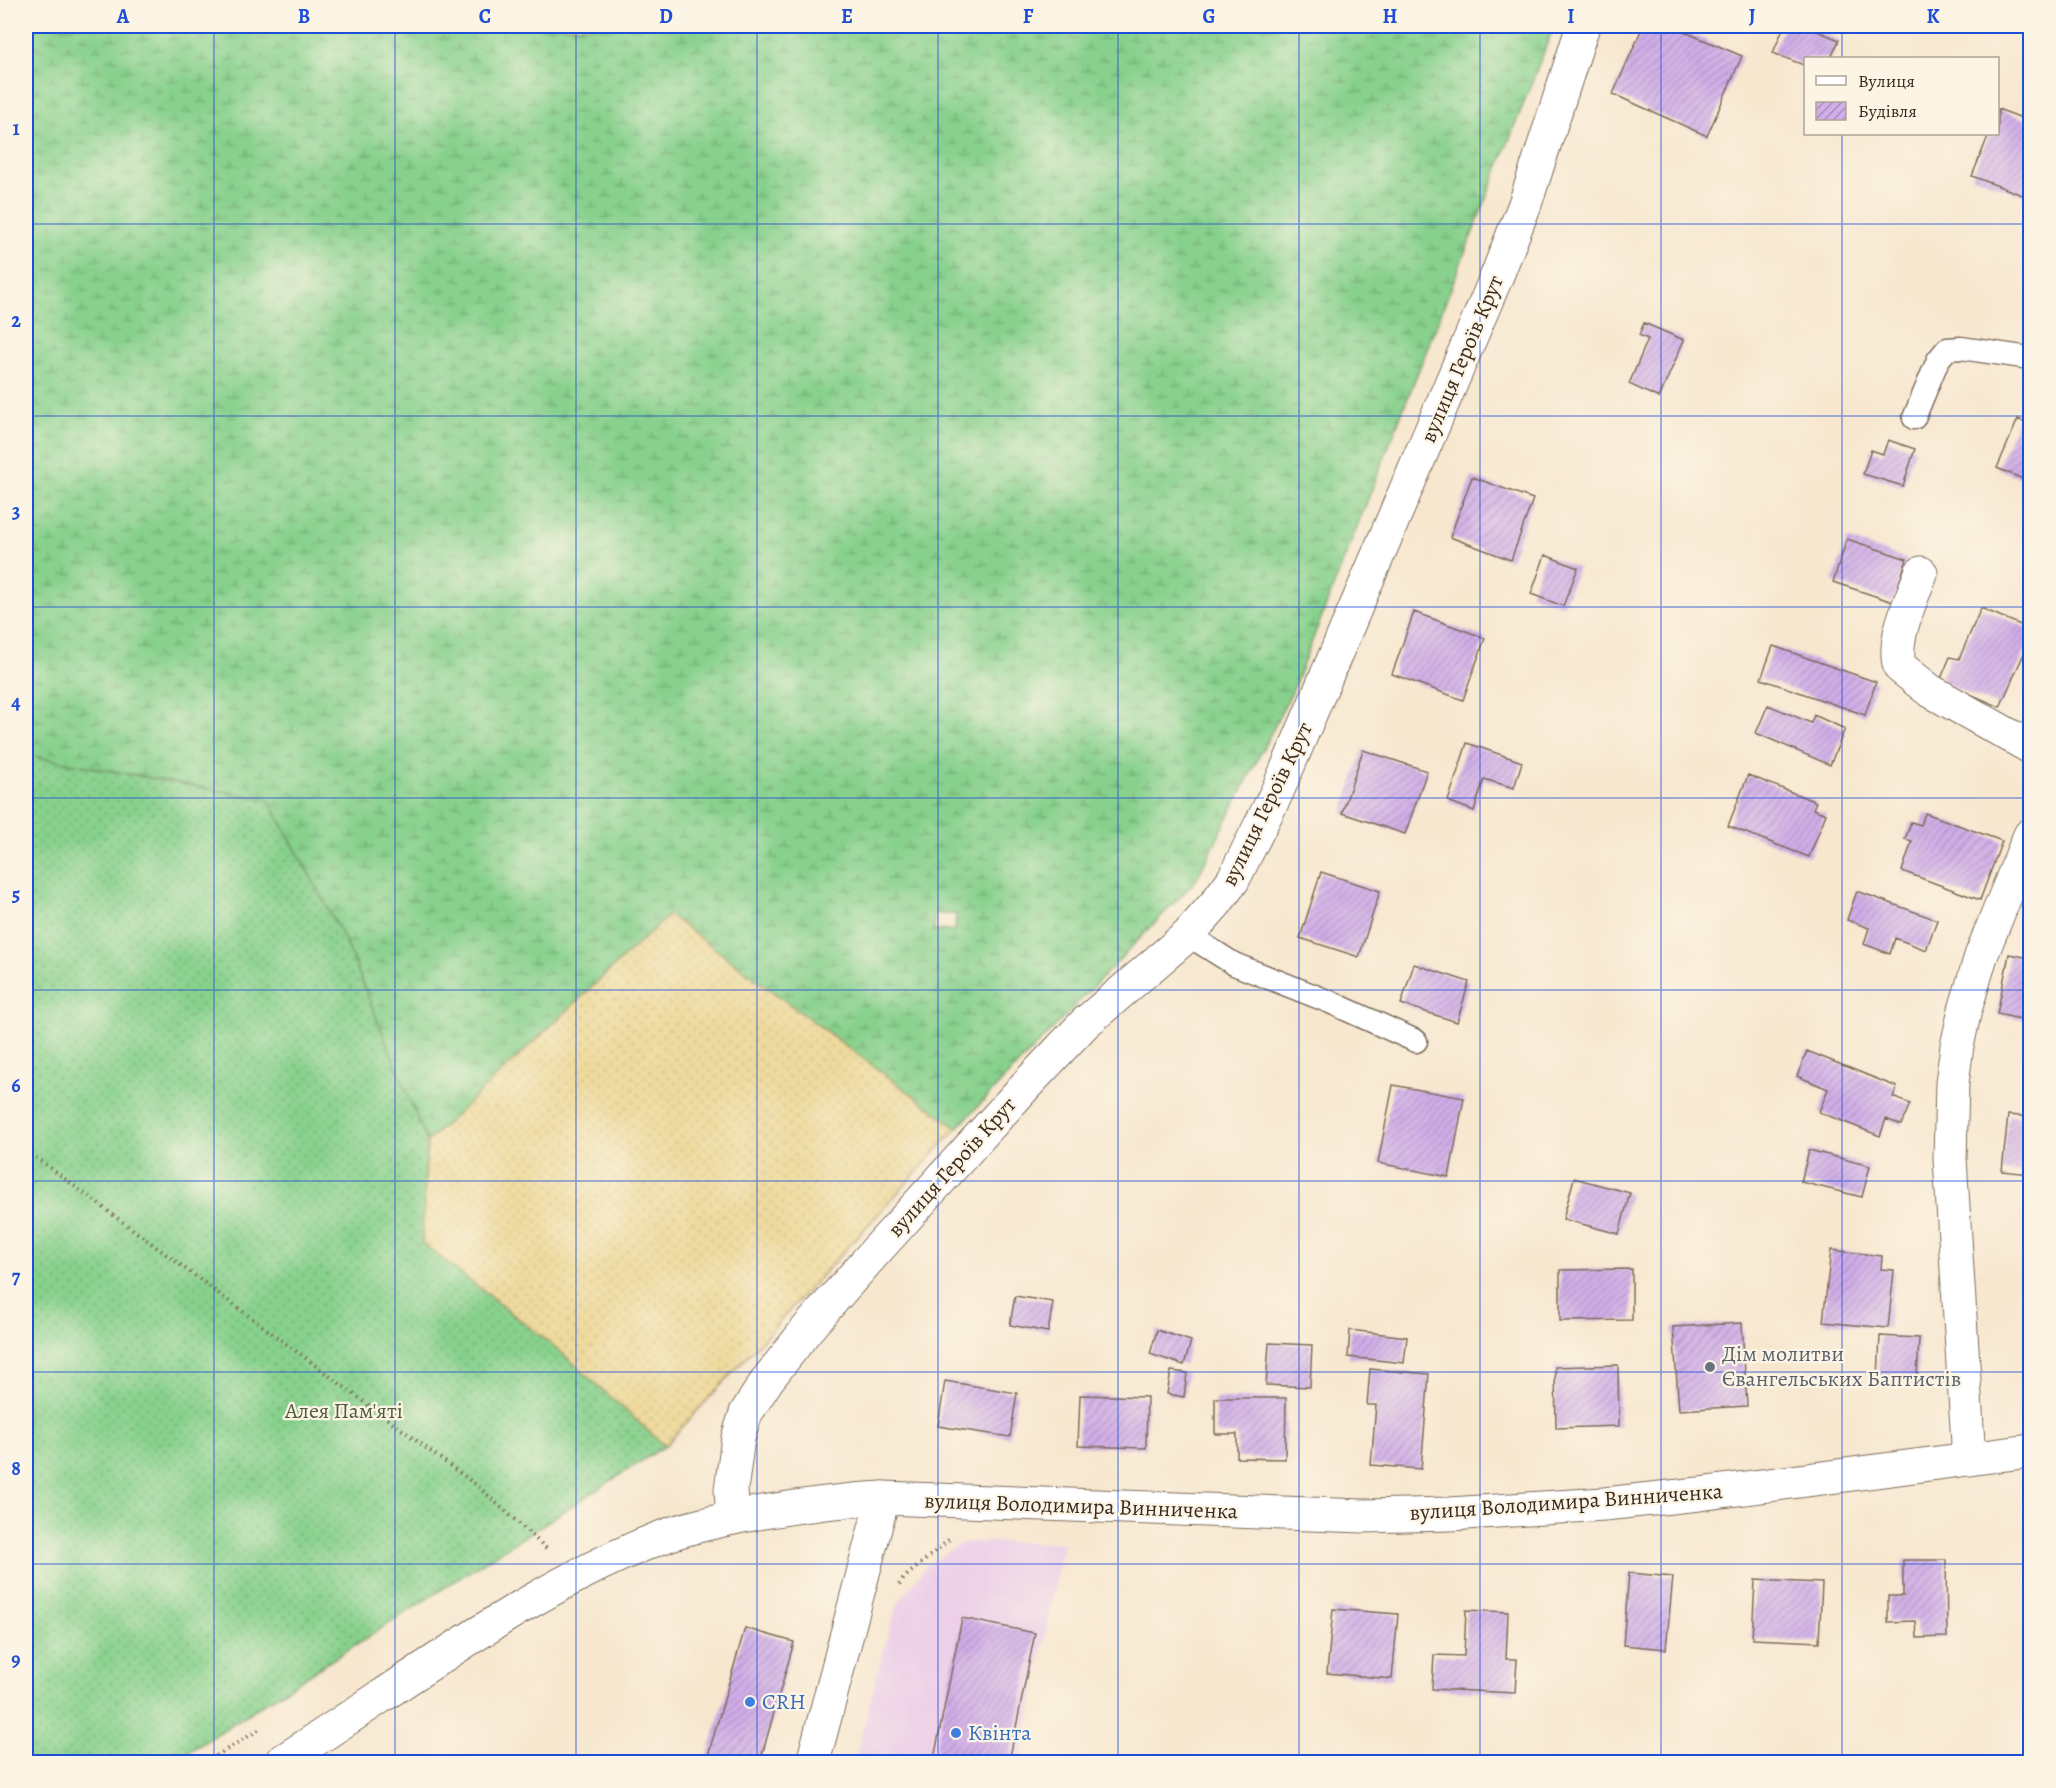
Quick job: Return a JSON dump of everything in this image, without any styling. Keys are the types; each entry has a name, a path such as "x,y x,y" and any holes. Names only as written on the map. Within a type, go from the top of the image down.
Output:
{"street":[{"name":"вулиця Героїв Крут","path":"733,1518 731,1490 738,1438 746,1413 768,1379 808,1328 875,1251 1030,1081 1085,1023 1188,935 1233,880 1277,792 1496,278 1529,194 1583,26"},
{"path":"1921,573 1899,638 1897,650 1900,667 1929,690 2031,747"},
{"path":"1969,1459 1950,1159 1952,1083 1965,1010 1981,956 2031,835"},
{"name":"вулиця Володимира Винниченка","path":"281,1762 477,1635 574,1578 672,1534 708,1522 838,1500 883,1498 1363,1516 1450,1514 1582,1506 1688,1495 2031,1451"},
{"path":"813,1762 883,1498"}],"lane":[{"path":"1914,418 1938,360 1947,349 1961,348 2031,358"},
{"path":"1188,935 1234,964 1330,1002 1416,1041"}],"path":[{"path":"26,1150 480,1488 520,1522 574,1578"}],"shaded area":[{"path":"961,1543 1063,1543 1021,1762 854,1762 886,1640 898,1604 927,1565"}],"green space":[{"path":"26,26 1554,26 1292,692 1196,880 957,1128 669,915 427,1142 346,942 269,800 26,755","holes":["934,914 956,914 955,930 934,931"]},
{"name":"Алея Пам'яті","path":"26,755 269,800 346,942 427,1142 422,1243 560,1351 665,1446 173,1762 26,1762"}],"sand":[{"path":"669,915 957,1128 665,1446 560,1351 422,1243 427,1142"}],"building":[{"path":"1643,26 1688,26 1685,32 1742,56 1707,136 1613,94"},
{"path":"1784,26 1805,26 1839,40 1831,57 1804,57 1804,65 1773,53"},
{"path":"1999,109 2030,121 2030,198 1972,176 1989,135 1999,135"},
{"path":"1644,323 1684,340 1659,398 1629,384 1648,339 1639,335"},
{"path":"2018,419 2030,424 2030,482 1997,468"},
{"path":"1888,440 1915,449 1903,486 1863,474 1871,450 1883,454"},
{"path":"1472,477 1533,499 1511,560 1450,537"},
{"path":"1847,539 1907,559 1893,602 1833,582"},
{"path":"1545,555 1578,568 1563,606 1531,594"},
{"path":"1981,608 2030,629 2030,640 2000,707 1940,681 1950,657 1959,659"},
{"path":"1414,612 1485,638 1463,700 1392,674"},
{"path":"1773,646 1876,682 1865,715 1761,679"},
{"path":"1768,705 1811,723 1814,715 1845,729 1830,765 1756,733"},
{"path":"1467,743 1522,762 1514,788 1484,779 1474,811 1448,801"},
{"path":"1363,750 1427,771 1405,834 1342,813"},
{"path":"1748,775 1816,802 1813,809 1826,814 1809,857 1728,826"},
{"path":"1925,813 2002,841 1980,900 1902,871 1912,841 1905,839 1911,822 1921,825"},
{"path":"1321,872 1380,891 1359,957 1300,938"},
{"path":"1857,891 1937,920 1926,950 1895,938 1890,954 1864,944 1869,928 1847,920"},
{"path":"2009,954 2030,958 2030,1021 1997,1014"},
{"path":"1414,964 1469,982 1457,1022 1401,1004"},
{"path":"1807,1051 1897,1087 1893,1097 1910,1104 1901,1125 1886,1119 1880,1136 1819,1112 1828,1089 1797,1076"},
{"path":"1393,1085 1464,1098 1449,1177 1378,1163"},
{"path":"2008,1115 2030,1117 2030,1174 2002,1171"},
{"path":"1809,1150 1870,1166 1862,1197 1801,1182"},
{"path":"1574,1178 1630,1193 1619,1234 1563,1219"},
{"path":"1831,1250 1882,1256 1881,1269 1894,1270 1888,1328 1823,1322"},
{"path":"1632,1269 1632,1320 1560,1321 1560,1270"},
{"path":"1015,1296 1053,1302 1048,1332 1010,1325"},
{"name":"Дім молитви Євангельських Баптистів","path":"1742,1323 1747,1406 1679,1410 1673,1327"},
{"path":"1157,1330 1191,1341 1184,1365 1150,1354"},
{"path":"1350,1330 1407,1337 1404,1363 1348,1357"},
{"path":"1880,1336 1919,1338 1917,1379 1878,1378"},
{"path":"1269,1343 1312,1345 1310,1387 1266,1385"},
{"path":"1618,1365 1619,1426 1556,1428 1555,1367"},
{"path":"1370,1369 1429,1374 1421,1469 1371,1465 1376,1405 1367,1405"},
{"path":"1171,1371 1187,1373 1184,1397 1167,1394"},
{"path":"945,1381 1017,1393 1010,1437 938,1426"},
{"path":"1080,1395 1147,1397 1146,1448 1078,1446"},
{"path":"1215,1398 1286,1398 1285,1459 1237,1458 1237,1434 1215,1434"},
{"path":"1903,1560 1946,1560 1947,1637 1917,1638 1916,1621 1888,1622 1888,1596 1903,1596"},
{"path":"1629,1573 1673,1577 1666,1649 1623,1645"},
{"path":"1755,1580 1822,1583 1819,1642 1752,1639"},
{"path":"1333,1609 1398,1614 1392,1679 1327,1673"},
{"path":"1466,1610 1508,1612 1506,1659 1517,1659 1515,1693 1432,1689 1434,1655 1464,1656"},
{"path":"962,1618 1035,1633 1009,1762 919,1762 921,1757 934,1759"},
{"name":"CRH","path":"745,1628 794,1642 760,1762 706,1762"}],"place":[{"name":"Дім молитви Євангельських Баптистів","path":"1710,1367"},
{"name":"CRH","path":"750,1702"},
{"name":"Квінта","path":"956,1733"}]}
